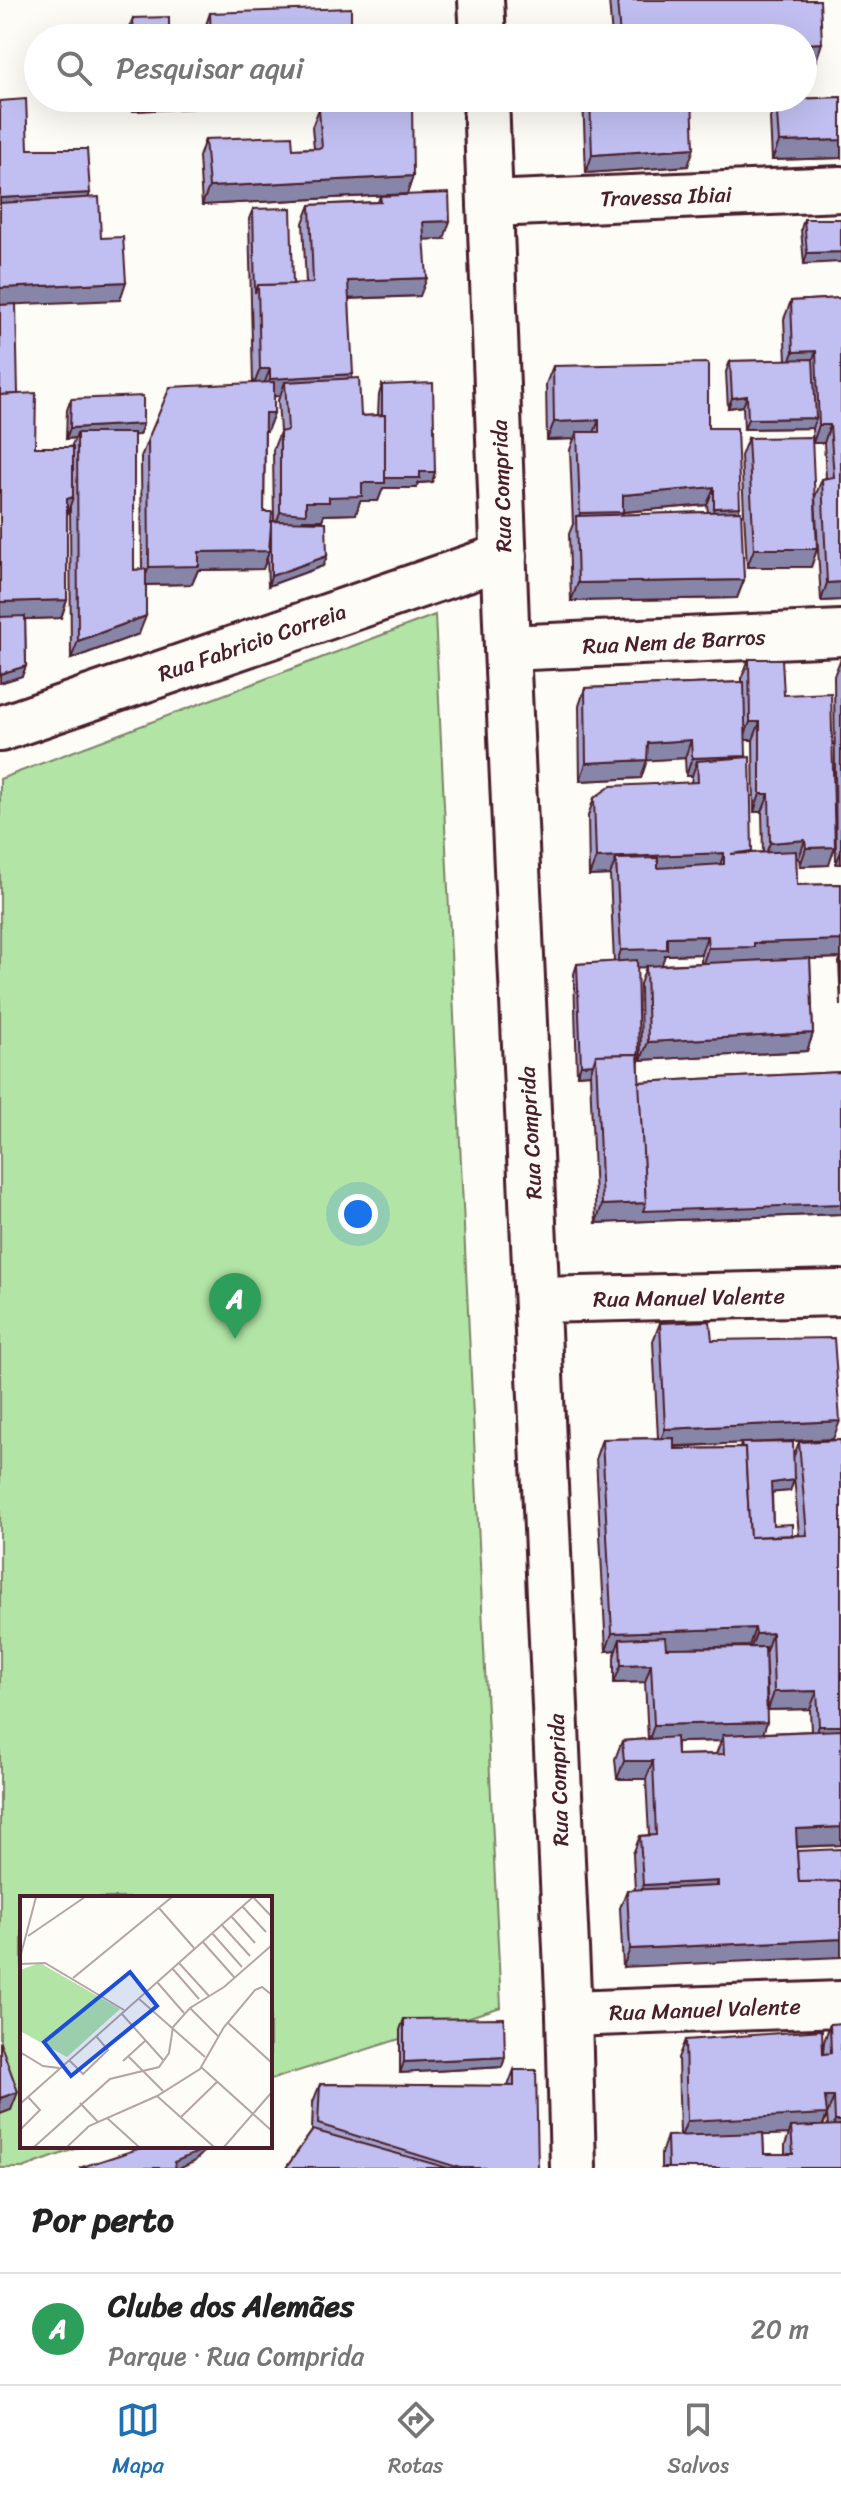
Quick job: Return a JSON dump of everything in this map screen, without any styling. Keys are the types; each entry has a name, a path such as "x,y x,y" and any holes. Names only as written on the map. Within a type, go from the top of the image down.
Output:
{"street":[{"path":"481,0 482,24"},
{"name":"Rua Comprida","path":"487,112 507,648 569,2014 573,2168"},
{"name":"Travessa Ibiai","path":"490,204 841,189"},
{"name":"Rua Fabricio Correia","path":"0,729 504,556"},
{"name":"Rua Nem de Barros","path":"507,648 841,633"},
{"name":"Rua Manuel Valente","path":"538,1300 841,1293"},
{"name":"Rua Manuel Valente","path":"569,2014 841,2004"}],"green space":[{"path":"435,615 501,2007 272,2079 272,1896 20,1896 20,2148 78,2148 23,2168 0,2168 0,779"}],"building":[{"path":"617,0 820,0 822,43 817,43 817,24 619,24"},
{"path":"351,8 351,24 210,24 210,13"},
{"path":"169,17 169,24 133,24 133,18"},
{"path":"841,97 841,140 779,142 777,112 817,112 817,98"},
{"path":"24,99 28,149 87,149 90,193 0,198 0,101"},
{"path":"319,112 412,112 413,176 209,187 205,139 292,136 293,149 322,148"},
{"path":"590,112 693,112 694,148 592,155"},
{"path":"449,193 450,221 423,222 427,278 348,281 353,374 270,379 270,369 260,369 258,285 313,283 310,205 381,202 380,196"},
{"path":"99,197 101,238 123,237 126,282 0,288 0,203"},
{"path":"291,208 293,284 258,285 255,293 253,209"},
{"path":"804,219 841,219 841,252 807,253"},
{"path":"841,298 841,582 827,583 822,479 834,477 830,425 819,425 816,351 793,352 791,301"},
{"path":"16,304 18,394 0,395 0,305"},
{"path":"813,359 816,418 748,419 747,396 732,398 730,361"},
{"path":"708,363 708,428 737,428 740,507 714,508 714,487 623,495 623,512 580,513 577,432 599,432 599,420 554,422 553,366"},
{"path":"359,378 361,416 385,415 385,483 362,483 362,496 329,497 329,502 306,502 306,514 280,512 280,432 288,430 285,382"},
{"path":"274,382 274,413 265,413 264,512 272,512 269,551 199,552 199,566 149,567 148,439 170,387"},
{"path":"433,383 435,472 420,472 420,478 385,478 382,385"},
{"path":"36,393 35,447 73,447 73,497 67,499 67,600 0,602 0,395"},
{"path":"143,396 143,424 70,428 71,399"},
{"path":"77,433 134,433 134,570 146,569 146,616 78,641"},
{"path":"812,437 817,549 754,549 748,438"},
{"path":"741,511 744,580 578,583 576,516"},
{"path":"271,521 326,522 327,556 271,576"},
{"path":"25,616 26,666 0,674 0,617"},
{"path":"749,659 782,659 784,695 831,693 835,847 806,848 805,840 770,843 769,794 760,794 760,722 750,722"},
{"path":"744,682 746,756 692,758 691,740 648,743 647,760 586,763 585,688"},
{"path":"750,757 752,851 731,854 796,851 797,885 841,884 841,940 708,948 707,936 667,937 667,949 621,950 616,859 658,858 658,868 724,864 724,853 596,858 594,798 611,786 698,782 697,761"},
{"path":"810,958 813,1033 648,1042 646,966"},
{"path":"637,960 639,1062 638,1054 596,1055 593,1064 581,1065 577,964"},
{"path":"638,1054 646,1203 602,1205 596,1055"},
{"path":"841,1072 841,1204 643,1211 646,1203 639,1082"},
{"path":"710,1321 712,1340 834,1338 840,1421 665,1429 660,1323"},
{"path":"674,1438 674,1449 745,1448 750,1537 807,1535 799,1442 841,1440 841,1726 819,1726 817,1691 774,1692 772,1633 756,1634 755,1628 612,1633 602,1439"},
{"path":"793,1442 794,1480 771,1483 773,1525 792,1524 792,1535 750,1537 745,1448 741,1443"},
{"path":"665,1637 666,1648 765,1647 767,1722 654,1725 651,1664 621,1665 620,1639"},
{"path":"841,1730 841,1827 796,1829 799,1882 841,1881 841,1939 630,1949 627,1890 718,1886 718,1881 643,1885 640,1836 656,1835 653,1761 624,1761 622,1741 676,1737 677,1755 724,1754 723,1735"},
{"path":"841,1849 841,1881 799,1882 797,1851"},
{"path":"504,2018 505,2057 404,2062 404,2019"},
{"path":"841,2023 841,2121 835,2121 834,2097 825,2097 827,2114 687,2121 685,2040 822,2030 823,2054 831,2053 830,2024"},
{"path":"0,2042 18,2092 0,2098"},
{"path":"514,2070 536,2070 538,2168 460,2168 318,2124 320,2084 514,2086"},
{"path":"841,2125 841,2168 668,2168 667,2136 763,2133 764,2154 793,2154 791,2127"},
{"path":"313,2130 448,2168 286,2168"},
{"path":"141,2148 202,2148 174,2162 176,2168 79,2168"}],"place":[{"name":"Clube dos Alemães","path":"235,1339"}]}
